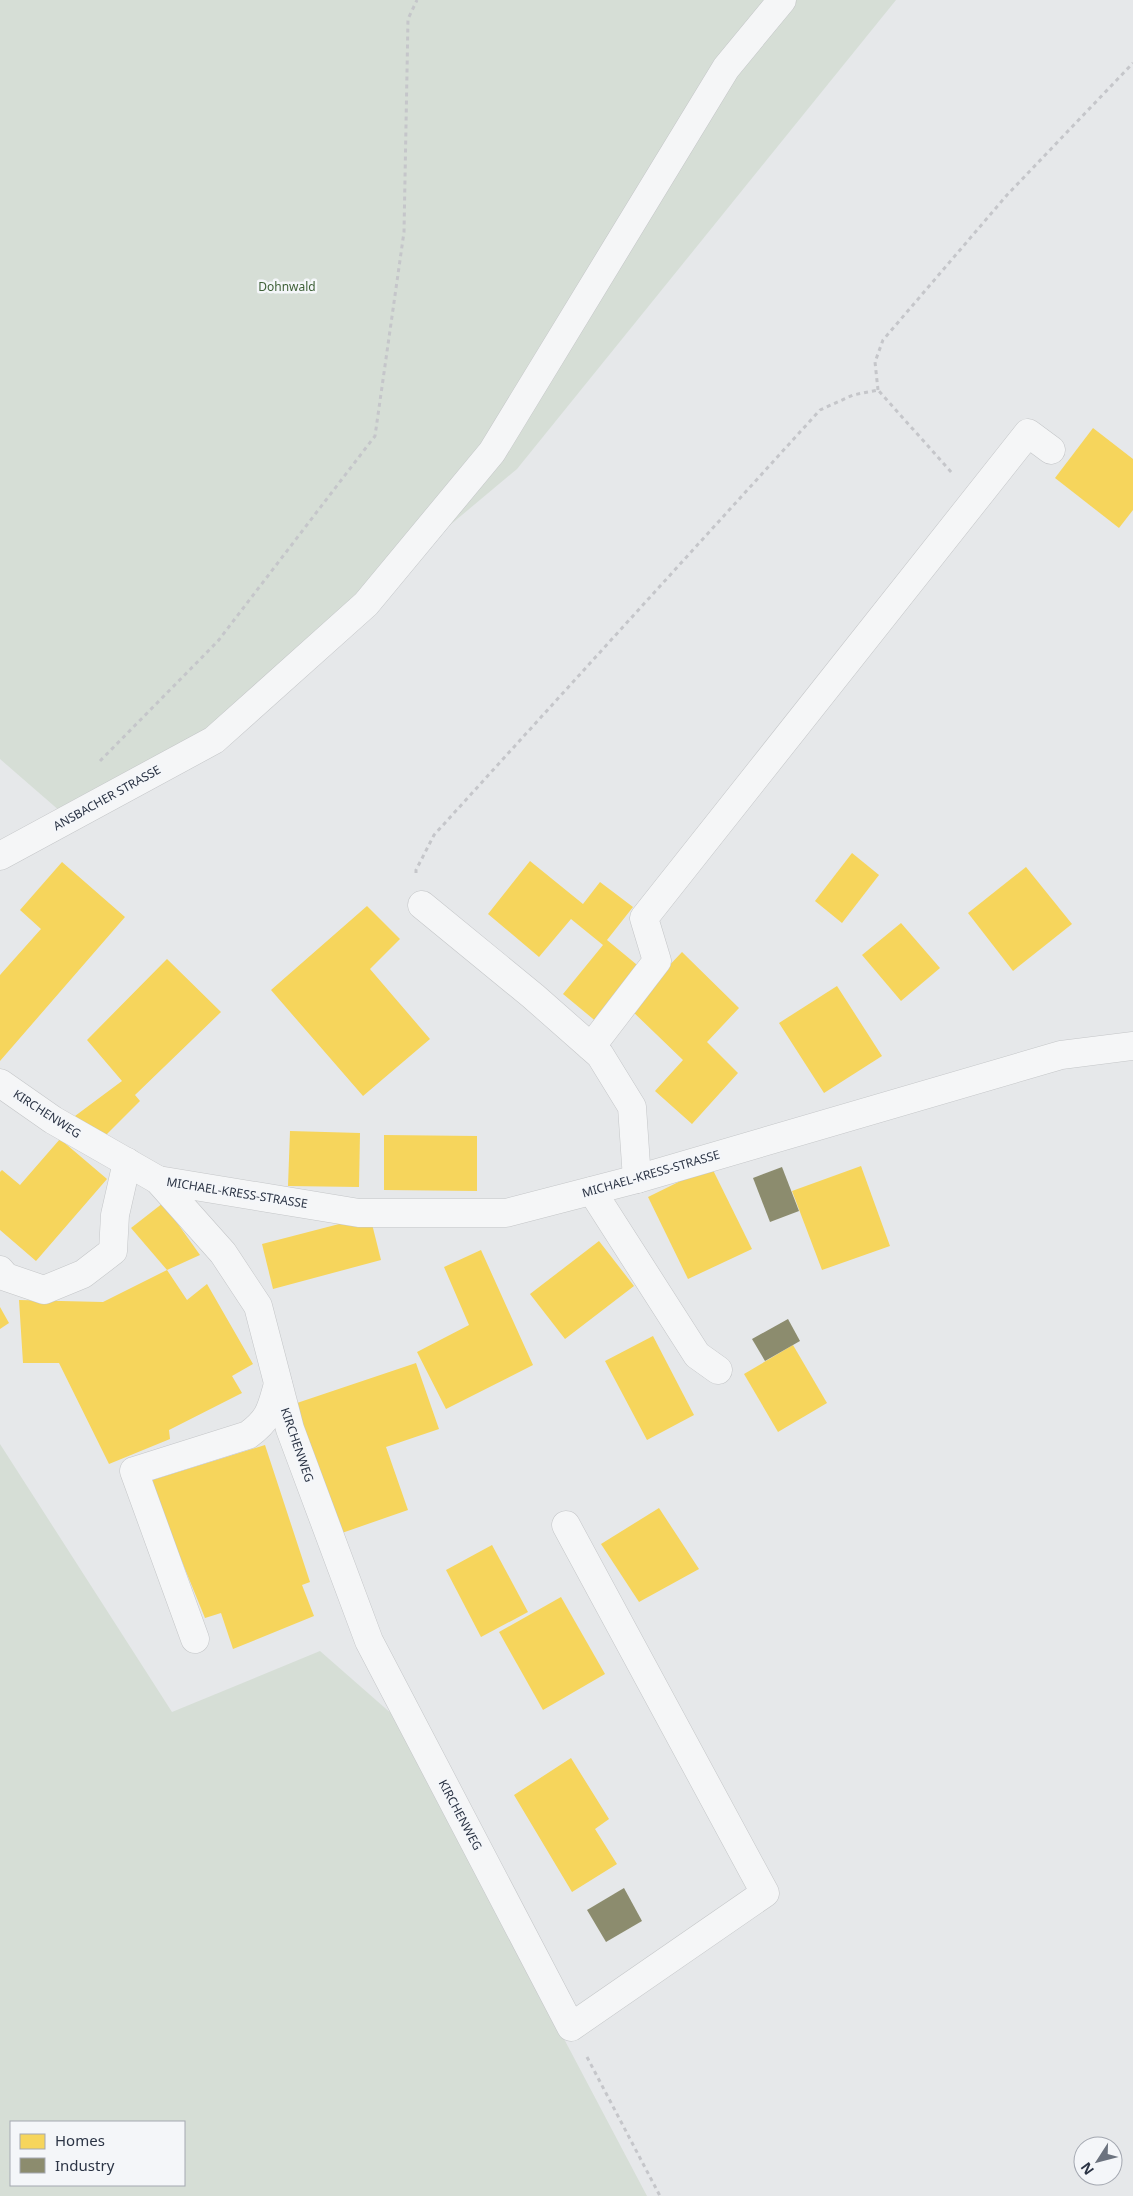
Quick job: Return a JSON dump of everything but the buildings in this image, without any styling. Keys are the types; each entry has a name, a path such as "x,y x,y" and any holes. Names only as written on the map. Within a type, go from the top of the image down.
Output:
{"street":[{"name":"ANSBACHER STRASSE","path":"0,856 214,740 366,604 492,452 726,68 782,0"},
{"path":"591,1046 656,961 644,918 1028,433 1051,450"},
{"path":"422,905 533,996 600,1055 632,1107 637,1179"},
{"name":"MICHAEL-KRESS-STRASSE","path":"158,1180 359,1213 506,1213 637,1179 1061,1055 1133,1046"},
{"name":"KIRCHENWEG","path":"1,1086 53,1120 158,1180 223,1253 258,1306 290,1429 369,1641 571,2027"},
{"path":"0,1270 6,1277 44,1290 83,1274 112,1251 115,1215 126,1162"},
{"path":"592,1191 697,1355 718,1370"},
{"path":"195,1639 134,1471 248,1435 262,1424 270,1411 278,1384"},
{"path":"566,1525 765,1893 571,2027"}],"path":[{"path":"94,767 218,641 375,436 404,232 408,19 417,0"},
{"path":"976,499 878,390 875,362 883,340 1007,195 1133,63"},
{"path":"422,905 416,870 434,834 820,410 853,395 878,390"},
{"path":"571,2027 660,2196"}],"green space":[{"name":"Dohnwald","path":"0,0 896,0 517,469 194,739 61,812 0,759"},
{"path":"0,1444 172,1712 320,1651 393,1715 647,2196 0,2196"}]}
